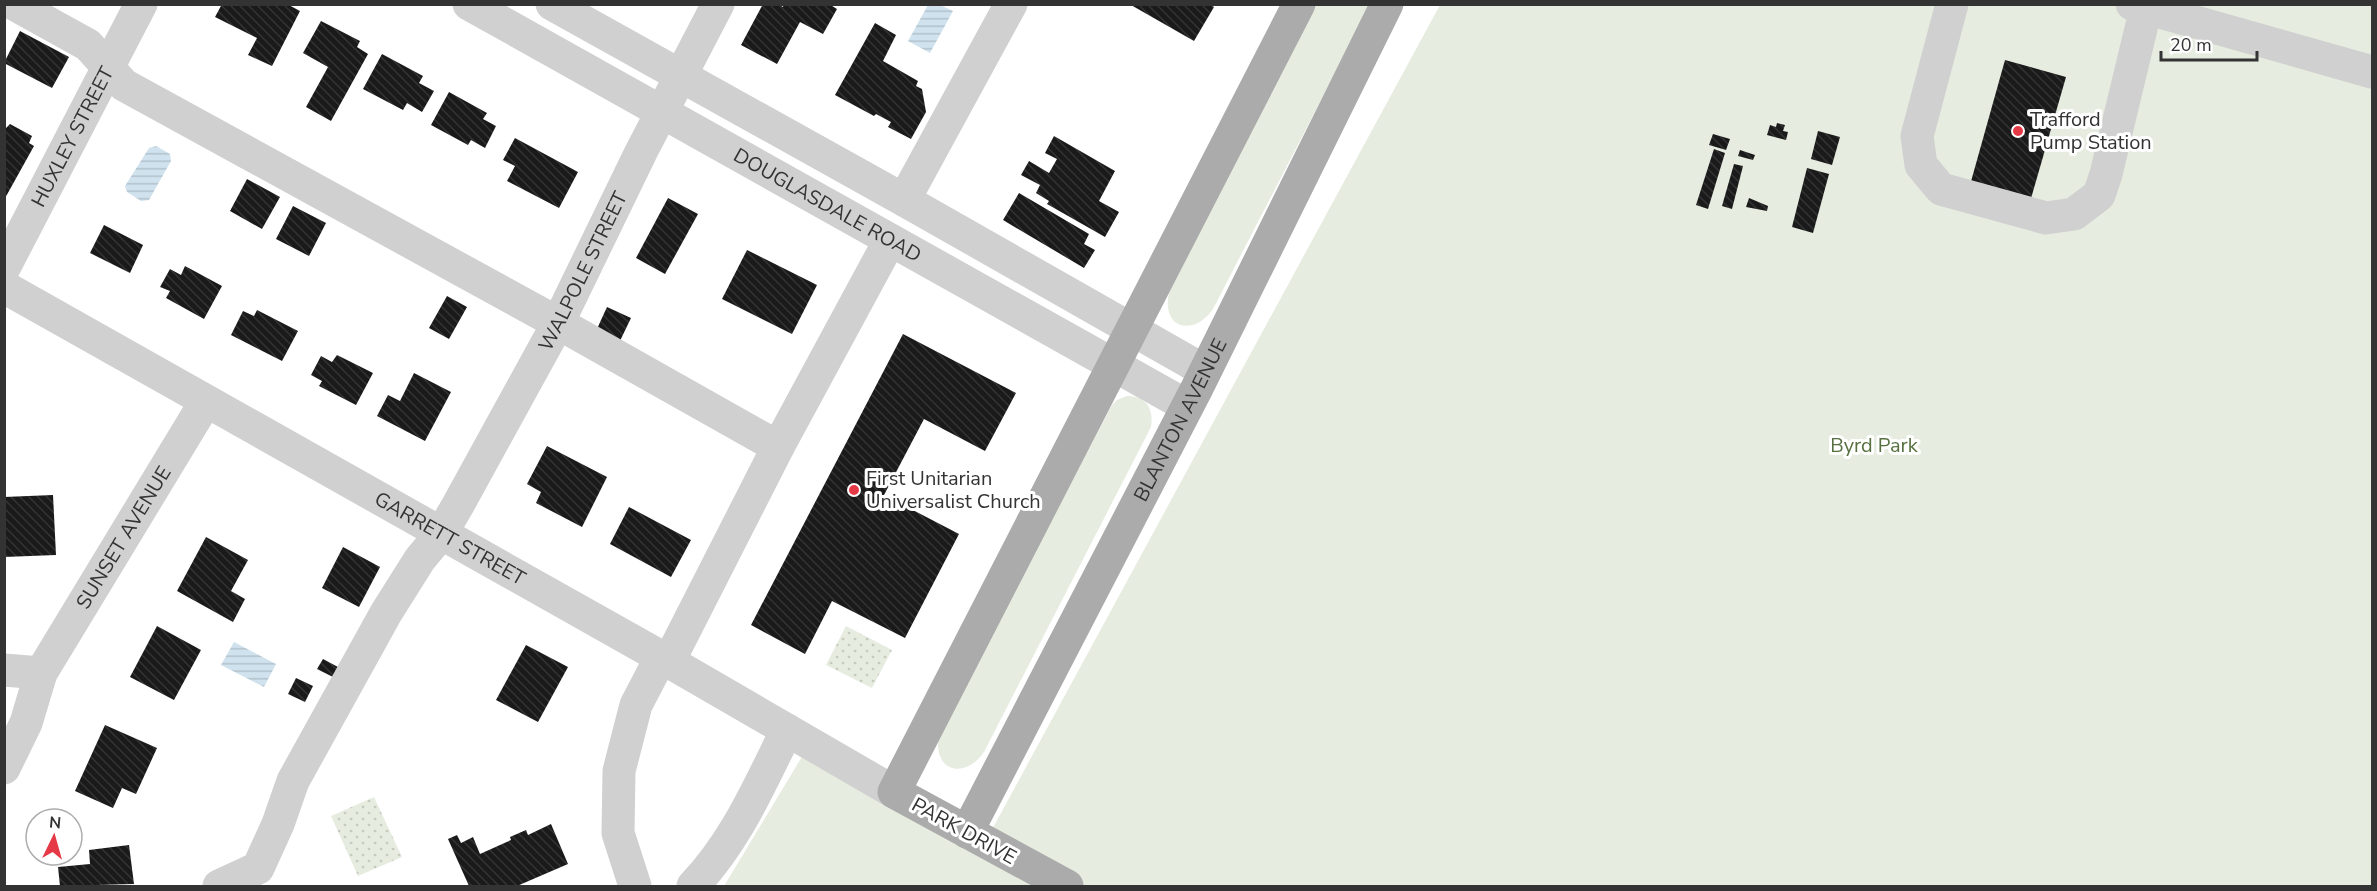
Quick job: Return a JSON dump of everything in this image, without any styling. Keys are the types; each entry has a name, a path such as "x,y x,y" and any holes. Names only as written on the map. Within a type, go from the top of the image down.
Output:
{"main road":[{"path":"894,792 1299,4"},
{"name":"BLANTON AVENUE","path":"967,832 1205,371 1387,4"},
{"name":"PARK DRIVE","path":"894,792 1056,884"}],"street":[{"path":"14,4 87,45 124,85 558,323 778,447"},
{"name":"HUXLEY STREET","path":"4,268 141,4"},
{"name":"DOUGLASDALE ROAD","path":"470,4 1187,406"},
{"name":"DOUGLASDALE ROAD","path":"552,4 1205,371"},
{"name":"WALPOLE STREET","path":"219,886 258,868 278,824 293,781 386,613 420,559 441,534 558,323 661,112 718,4"},
{"path":"904,200 1011,4"},
{"path":"1952,4 1917,136 1921,165 1941,189 2046,218 2074,214 2099,195 2106,174 2139,7 2373,72"},
{"path":"635,886 618,833 619,771 636,705 665,659 890,240"},
{"name":"GARRETT STREET","path":"4,287 665,659 894,792"},
{"name":"SUNSET AVENUE","path":"4,768 26,723 41,673 206,401"},
{"path":"4,670 41,673"},
{"path":"693,886 724,850 741,823 787,730"}],"green space":[{"path":"1314,5 1370,5 1213,309 1197,323 1189,326 1181,325 1170,315 1169,293"},
{"name":"Byrd Park","path":"1440,5 2372,5 2372,886 724,886 803,755 982,848"},
{"path":"1127,396 1144,401 1150,409 1151,427 984,752 968,766 960,769 952,768 940,757 939,735 1112,405"},
{"path":"846,626 892,650 872,688 826,665"},
{"path":"374,797 402,857 358,876 331,816"}],"water":[{"path":"928,5 940,5 953,11 930,53 908,41"},
{"path":"156,146 170,154 171,161 149,200 141,201 127,192 125,186 149,148"},
{"path":"234,642 276,664 264,687 221,665"}],"building":[{"path":"222,4 287,4 300,11 272,66 248,55 257,38 215,17"},
{"path":"763,4 778,4 783,7 784,4 829,4 837,9 823,34 800,22 777,64 741,45"},
{"path":"1131,5 1211,5 1214,7 1194,41"},
{"path":"321,21 360,41 357,47 368,54 331,121 306,107 328,67 303,53"},
{"path":"875,23 896,35 883,61 918,81 916,86 922,89 926,112 911,139 888,127 891,122 876,114 874,116 835,95"},
{"path":"20,31 69,57 52,88 4,63"},
{"path":"382,54 423,76 419,83 434,91 422,112 407,103 403,110 363,89"},
{"name":"Trafford Pump Station","path":"2005,60 2066,77 2030,202 1970,185"},
{"path":"449,92 487,113 483,119 496,126 485,148 471,140 468,145 431,125"},
{"path":"1777,123 1785,125 1783,131 1788,132 1786,140 1767,135 1770,125 1776,127"},
{"path":"10,124 32,136 29,143 34,146 4,200 4,130"},
{"path":"1818,131 1840,137 1832,165 1811,159"},
{"path":"1713,134 1730,139 1726,150 1709,145"},
{"path":"1054,136 1115,171 1099,201 1119,212 1105,237 1047,204 1049,201 1036,193 1040,185 1021,175 1029,161 1049,173 1057,159 1045,153"},
{"path":"515,138 578,172 559,208 507,181 515,166 503,160"},
{"path":"1714,149 1725,153 1708,209 1696,205"},
{"path":"1740,150 1755,155 1753,160 1738,156"},
{"path":"1734,164 1743,166 1732,209 1722,206"},
{"path":"1807,168 1829,174 1813,233 1792,227"},
{"path":"247,179 280,197 262,229 230,211"},
{"path":"1019,193 1089,234 1084,244 1095,250 1084,268 1003,220"},
{"path":"668,198 698,214 665,274 636,258"},
{"path":"1749,198 1768,206 1767,211 1746,207"},
{"path":"293,206 326,223 309,256 276,239"},
{"path":"104,225 143,245 130,273 90,253"},
{"path":"747,250 817,285 792,334 722,299"},
{"path":"185,266 222,286 204,319 166,298 170,291 160,287 170,269 181,275"},
{"path":"447,296 467,307 449,339 429,328"},
{"path":"607,307 631,318 619,343 596,331"},
{"path":"257,310 298,331 282,361 231,335 243,311 254,316"},
{"name":"First Unitarian Universalist Church","path":"903,334 1016,393 985,451 924,419 884,495 959,534 905,638 832,601 805,654 751,625"},
{"path":"337,355 373,373 356,405 319,386 322,381 311,375 321,356 332,362"},
{"path":"414,373 451,392 425,441 377,416 388,395 400,401"},
{"path":"547,446 607,477 582,527 536,503 541,492 527,484"},
{"path":"53,495 56,555 4,557 4,497"},
{"path":"629,507 691,540 671,577 610,544"},
{"path":"206,537 248,560 231,591 245,599 233,622 177,591"},
{"path":"343,547 380,567 359,607 322,588"},
{"path":"157,626 201,650 174,700 130,677"},
{"path":"526,645 568,667 538,722 496,700"},
{"path":"323,659 338,667 333,677 317,669"},
{"path":"296,678 313,686 305,702 288,694"},
{"path":"105,725 157,748 136,794 122,788 113,808 75,791"},
{"path":"551,824 568,864 517,886 469,886 448,839 457,835 461,843 473,837 480,854 511,840 510,837 526,830 528,835"},
{"path":"129,845 134,884 60,886 58,867 84,867 84,865 90,864 89,850"}],"place":[{"name":"Trafford Pump Station","path":"2018,131"},
{"name":"First Unitarian Universalist Church","path":"854,490"}]}
